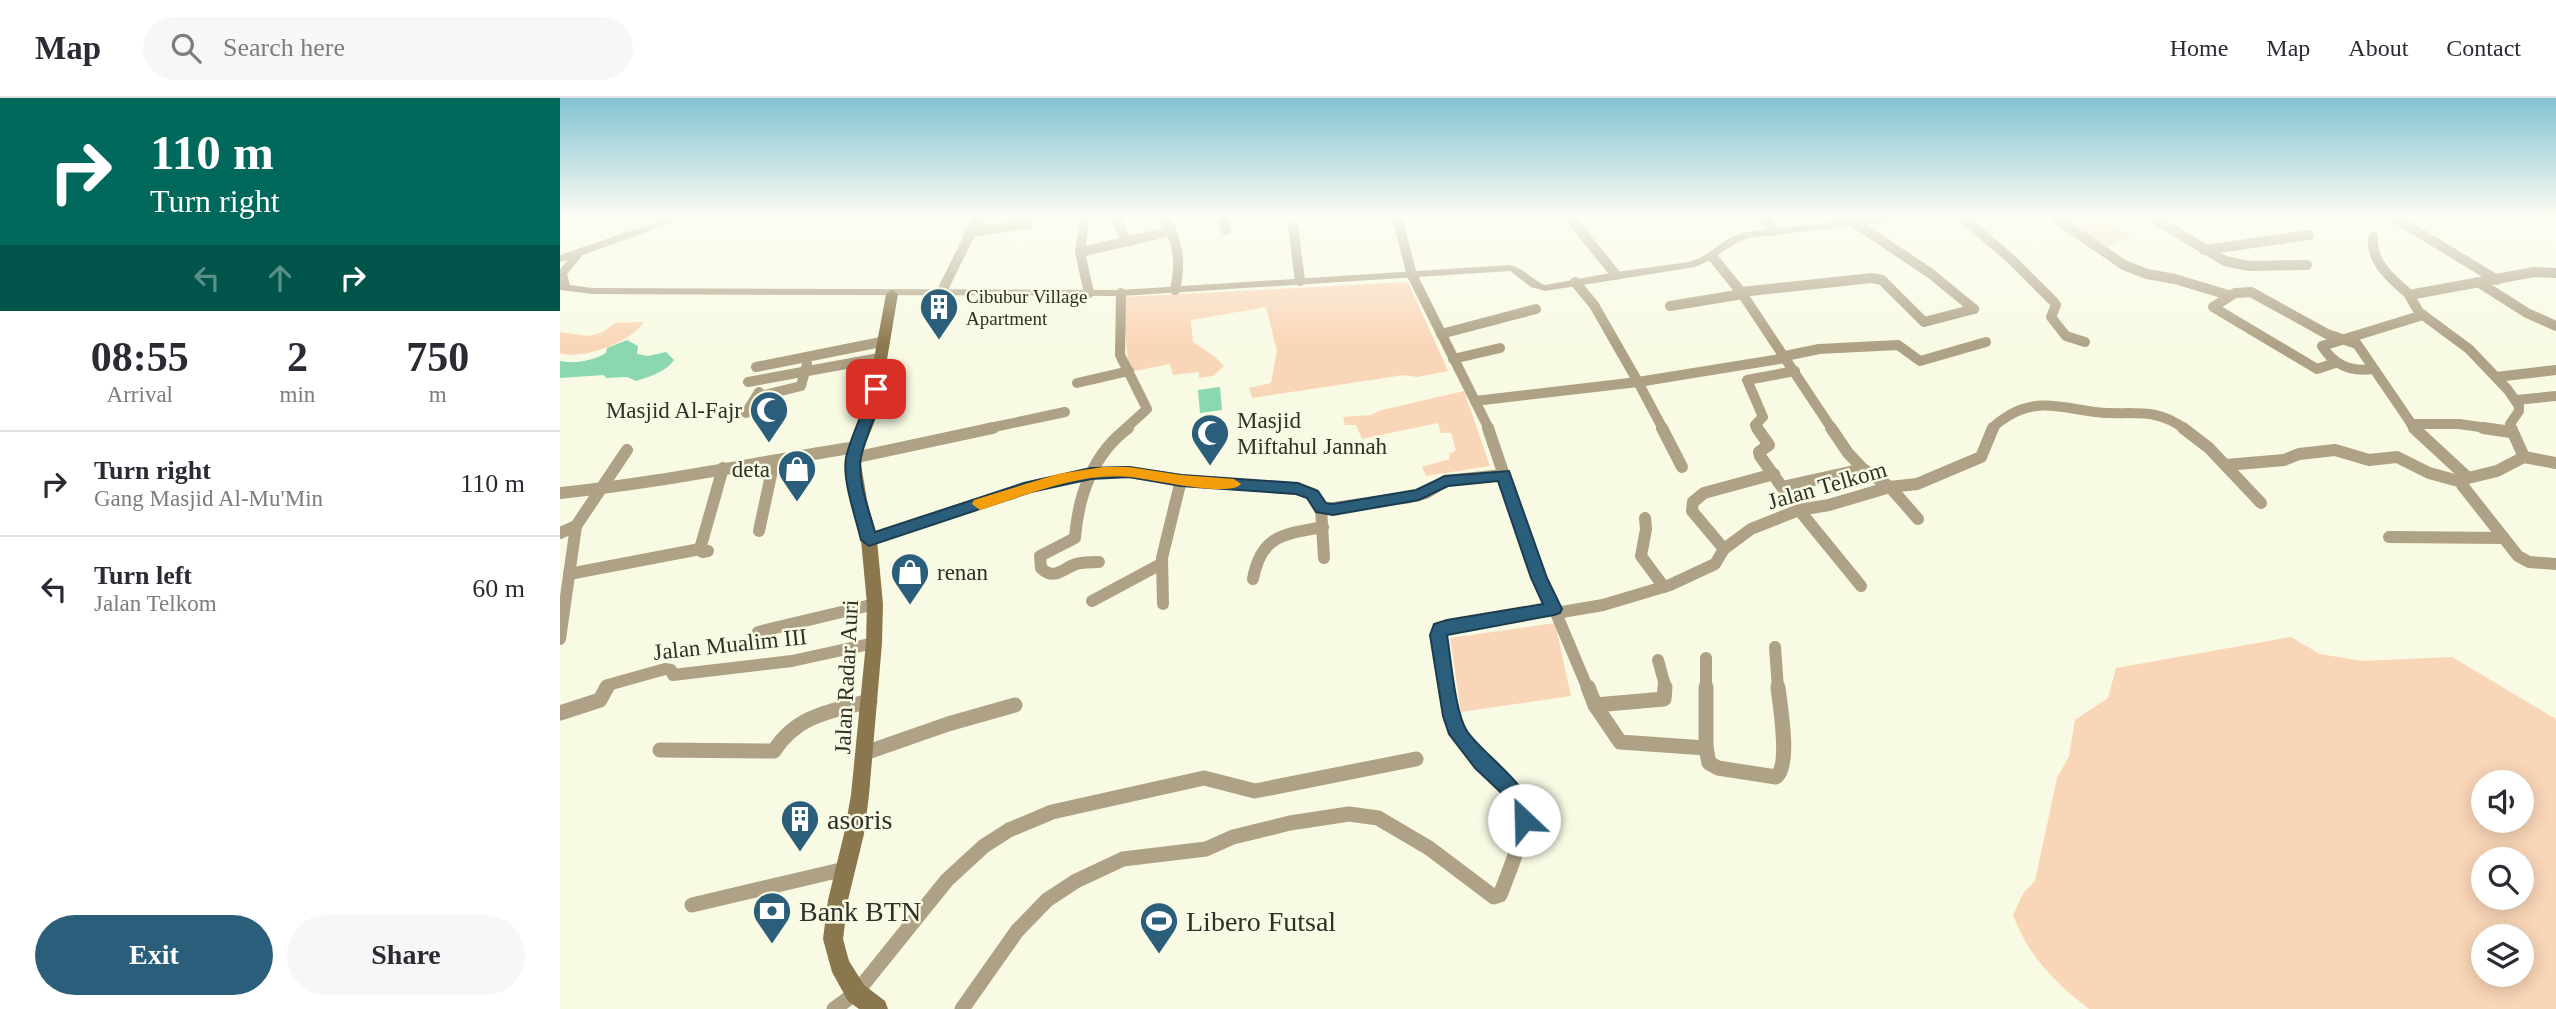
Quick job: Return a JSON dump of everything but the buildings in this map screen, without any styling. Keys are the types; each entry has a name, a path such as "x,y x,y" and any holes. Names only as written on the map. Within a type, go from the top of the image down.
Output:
{"main road":[{"path":"855,453 871,413 891,294"},
{"name":"Jalan Radar Auri","path":"855,453 855,479 869,540 875,604 874,643 865,753 854,834 833,939 839,965 856,993 877,1009"}],"street":[{"path":"572,261 564,269 563,287 593,290 891,294 1121,293 1510,268 1521,271 1532,285 1539,288 1677,268 1699,261"},
{"path":"942,293 959,261"},
{"path":"1082,261 1089,293"},
{"path":"1175,290 1182,261"},
{"path":"1297,261 1300,281"},
{"path":"1408,261 1412,275 1488,427 1539,578 1595,705 1620,742 1706,748"},
{"path":"1604,261 1616,275"},
{"path":"1716,261 1742,293 1848,453 1863,469 1890,487 1918,519"},
{"path":"1670,306 1742,293 1872,278 1882,280 1924,322 1955,317 1963,310 1974,309 1913,261"},
{"path":"2013,261 2054,302 2056,305 2051,317 2064,335 2085,342"},
{"path":"2117,261 2147,274 2175,279 2228,295"},
{"path":"2224,261 2240,265 2306,265"},
{"path":"2379,261 2398,285 2409,294 2413,305 2467,346 2515,400 2520,409 2510,424 2511,432 2524,457"},
{"path":"2465,261 2497,280"},
{"path":"2409,294 2534,272 2556,273"},
{"path":"1575,282 1594,306 1638,382 1682,467"},
{"path":"2478,282 2527,313 2556,326"},
{"path":"2335,363 2317,369 2213,307 2228,295 2242,291 2251,292 2327,334 2357,344 2411,424 2464,480 2468,494 2522,559 2540,565 2556,564"},
{"path":"1099,562 1077,563 1054,575 1047,574 1041,568 1040,556 1076,538 1080,499 1091,473 1114,439 1147,409 1120,355 1121,293"},
{"path":"1441,334 1536,309"},
{"path":"2372,369 2352,371 2335,363 2322,346 2423,315"},
{"path":"1475,401 1638,382 1829,348 1860,349 1898,345 1920,360 1986,342"},
{"path":"1453,359 1500,348"},
{"path":"756,367 808,357 880,350"},
{"path":"748,383 806,372 880,350"},
{"path":"756,397 800,386 808,357"},
{"path":"746,413 767,379 773,363"},
{"path":"2497,377 2556,370"},
{"path":"1077,383 1129,371"},
{"path":"1795,371 1747,380 1763,417 1755,425 1769,444 1759,452 1760,456 1782,488 1863,469"},
{"path":"2515,400 2556,396"},
{"name":"Jalan Telkom","path":"962,1009 1017,931 1046,901 1076,881 1123,859 1206,849 1233,837 1290,823 1349,814 1378,818 1429,848 1490,896 1500,895 1514,859 1524,812 1516,793 1482,762 1459,734 1452,716 1438,632 1447,627 1603,605 1664,587 1715,564 1724,549 1751,529 1799,510 1829,505 1890,487 1917,484 1981,457 1994,425 2014,412 2030,406 2048,404 2107,413 2140,411 2173,421 2226,465 2261,503"},
{"path":"560,493 599,490 774,461 855,453 1065,412"},
{"path":"2411,424 2459,424 2511,432"},
{"path":"560,639 576,526 626,450"},
{"path":"2226,465 2284,460 2299,454 2335,450 2369,460 2397,457 2429,473 2464,480 2497,471 2524,457 2556,463"},
{"path":"760,531 774,461"},
{"path":"569,574 704,550 723,468"},
{"path":"869,540 1037,485 1091,473 1129,472 1181,480 1298,489 1313,494 1321,508 1324,558"},
{"path":"1724,549 1692,511 1693,502 1704,493 1774,474"},
{"path":"1321,508 1342,508 1395,500 1426,492 1445,481 1503,475"},
{"path":"1163,604 1159,586 1161,564 1181,480"},
{"path":"1799,510 1861,586"},
{"path":"1645,518 1648,530 1640,550 1641,556 1664,587"},
{"path":"560,534 576,526"},
{"path":"1253,579 1255,559 1260,548 1282,537 1323,527"},
{"path":"2389,537 2504,538"},
{"path":"1091,601 1161,564"},
{"path":"758,632 875,604"},
{"name":"Jalan Mualim III","path":"560,713 600,700 608,685 665,669 671,670 673,675 792,661 874,643"},
{"path":"1706,658 1707,760 1714,767 1773,777 1781,773 1784,761 1775,647"},
{"path":"1595,705 1664,699 1666,690 1658,660"},
{"path":"660,750 774,751 786,733 793,728 830,711 870,701"},
{"path":"865,753 948,723 1015,705"},
{"path":"834,1009 856,993 947,880 984,846 1034,818 1204,778 1219,779 1234,787 1255,791 1416,759"},
{"path":"692,905 845,869"}],"shaded area":[{"path":"1408,282 1448,371 1252,398 1249,388 1271,383 1277,351 1266,307 1191,320 1193,342 1224,366 1213,376 1199,378 1199,372 1173,375 1170,364 1129,372 1122,297"},
{"path":"644,322 629,336 606,348 581,354 560,353 560,332 589,336 603,332 615,323"},
{"path":"627,340 638,346 637,354 648,356 666,352 674,360 662,371 636,381 627,377 606,378 604,375 560,378 560,361 577,362 595,358 606,353 607,348"},
{"path":"1220,387 1222,410 1200,413 1198,390"},
{"path":"1464,391 1490,466 1426,476 1422,467 1450,459 1449,454 1456,450 1451,433 1441,433 1438,423 1362,439 1356,425 1345,425 1343,417 1371,415"},
{"path":"1555,623 1571,696 1461,712 1450,638"},
{"path":"2291,637 2320,654 2362,661 2452,657 2556,719 2556,1009 2089,1009 2064,988 2035,956 2013,915 2024,892 2035,881 2057,778 2069,756 2075,720 2108,698 2116,668"}],"slow traffic":[{"path":"980,504 1058,479 1103,472 1129,472 1234,484"}],"place":[{"name":"Cibubur Village Apartment","path":"939,341"},
{"name":"Masjid Al-Fajr","path":"769,444"},
{"name":"Masjid Miftahul Jannah","path":"1210,467"},
{"name":"deta","path":"797,503"},
{"name":"renan","path":"910,606"},
{"name":"asoris","path":"800,853"},
{"name":"Bank BTN","path":"772,945"},
{"name":"Libero Futsal","path":"1159,955"}],"route":[{"path":"876,389 871,413 853,458 859,500 869,540 1029,487 1091,473 1129,472 1181,480 1298,489 1313,494 1321,508 1327,509 1419,495 1445,481 1503,475 1515,502 1539,578 1554,609 1447,627 1440,629 1438,635 1452,716 1459,734 1482,762 1520,798 1524,820"}]}
